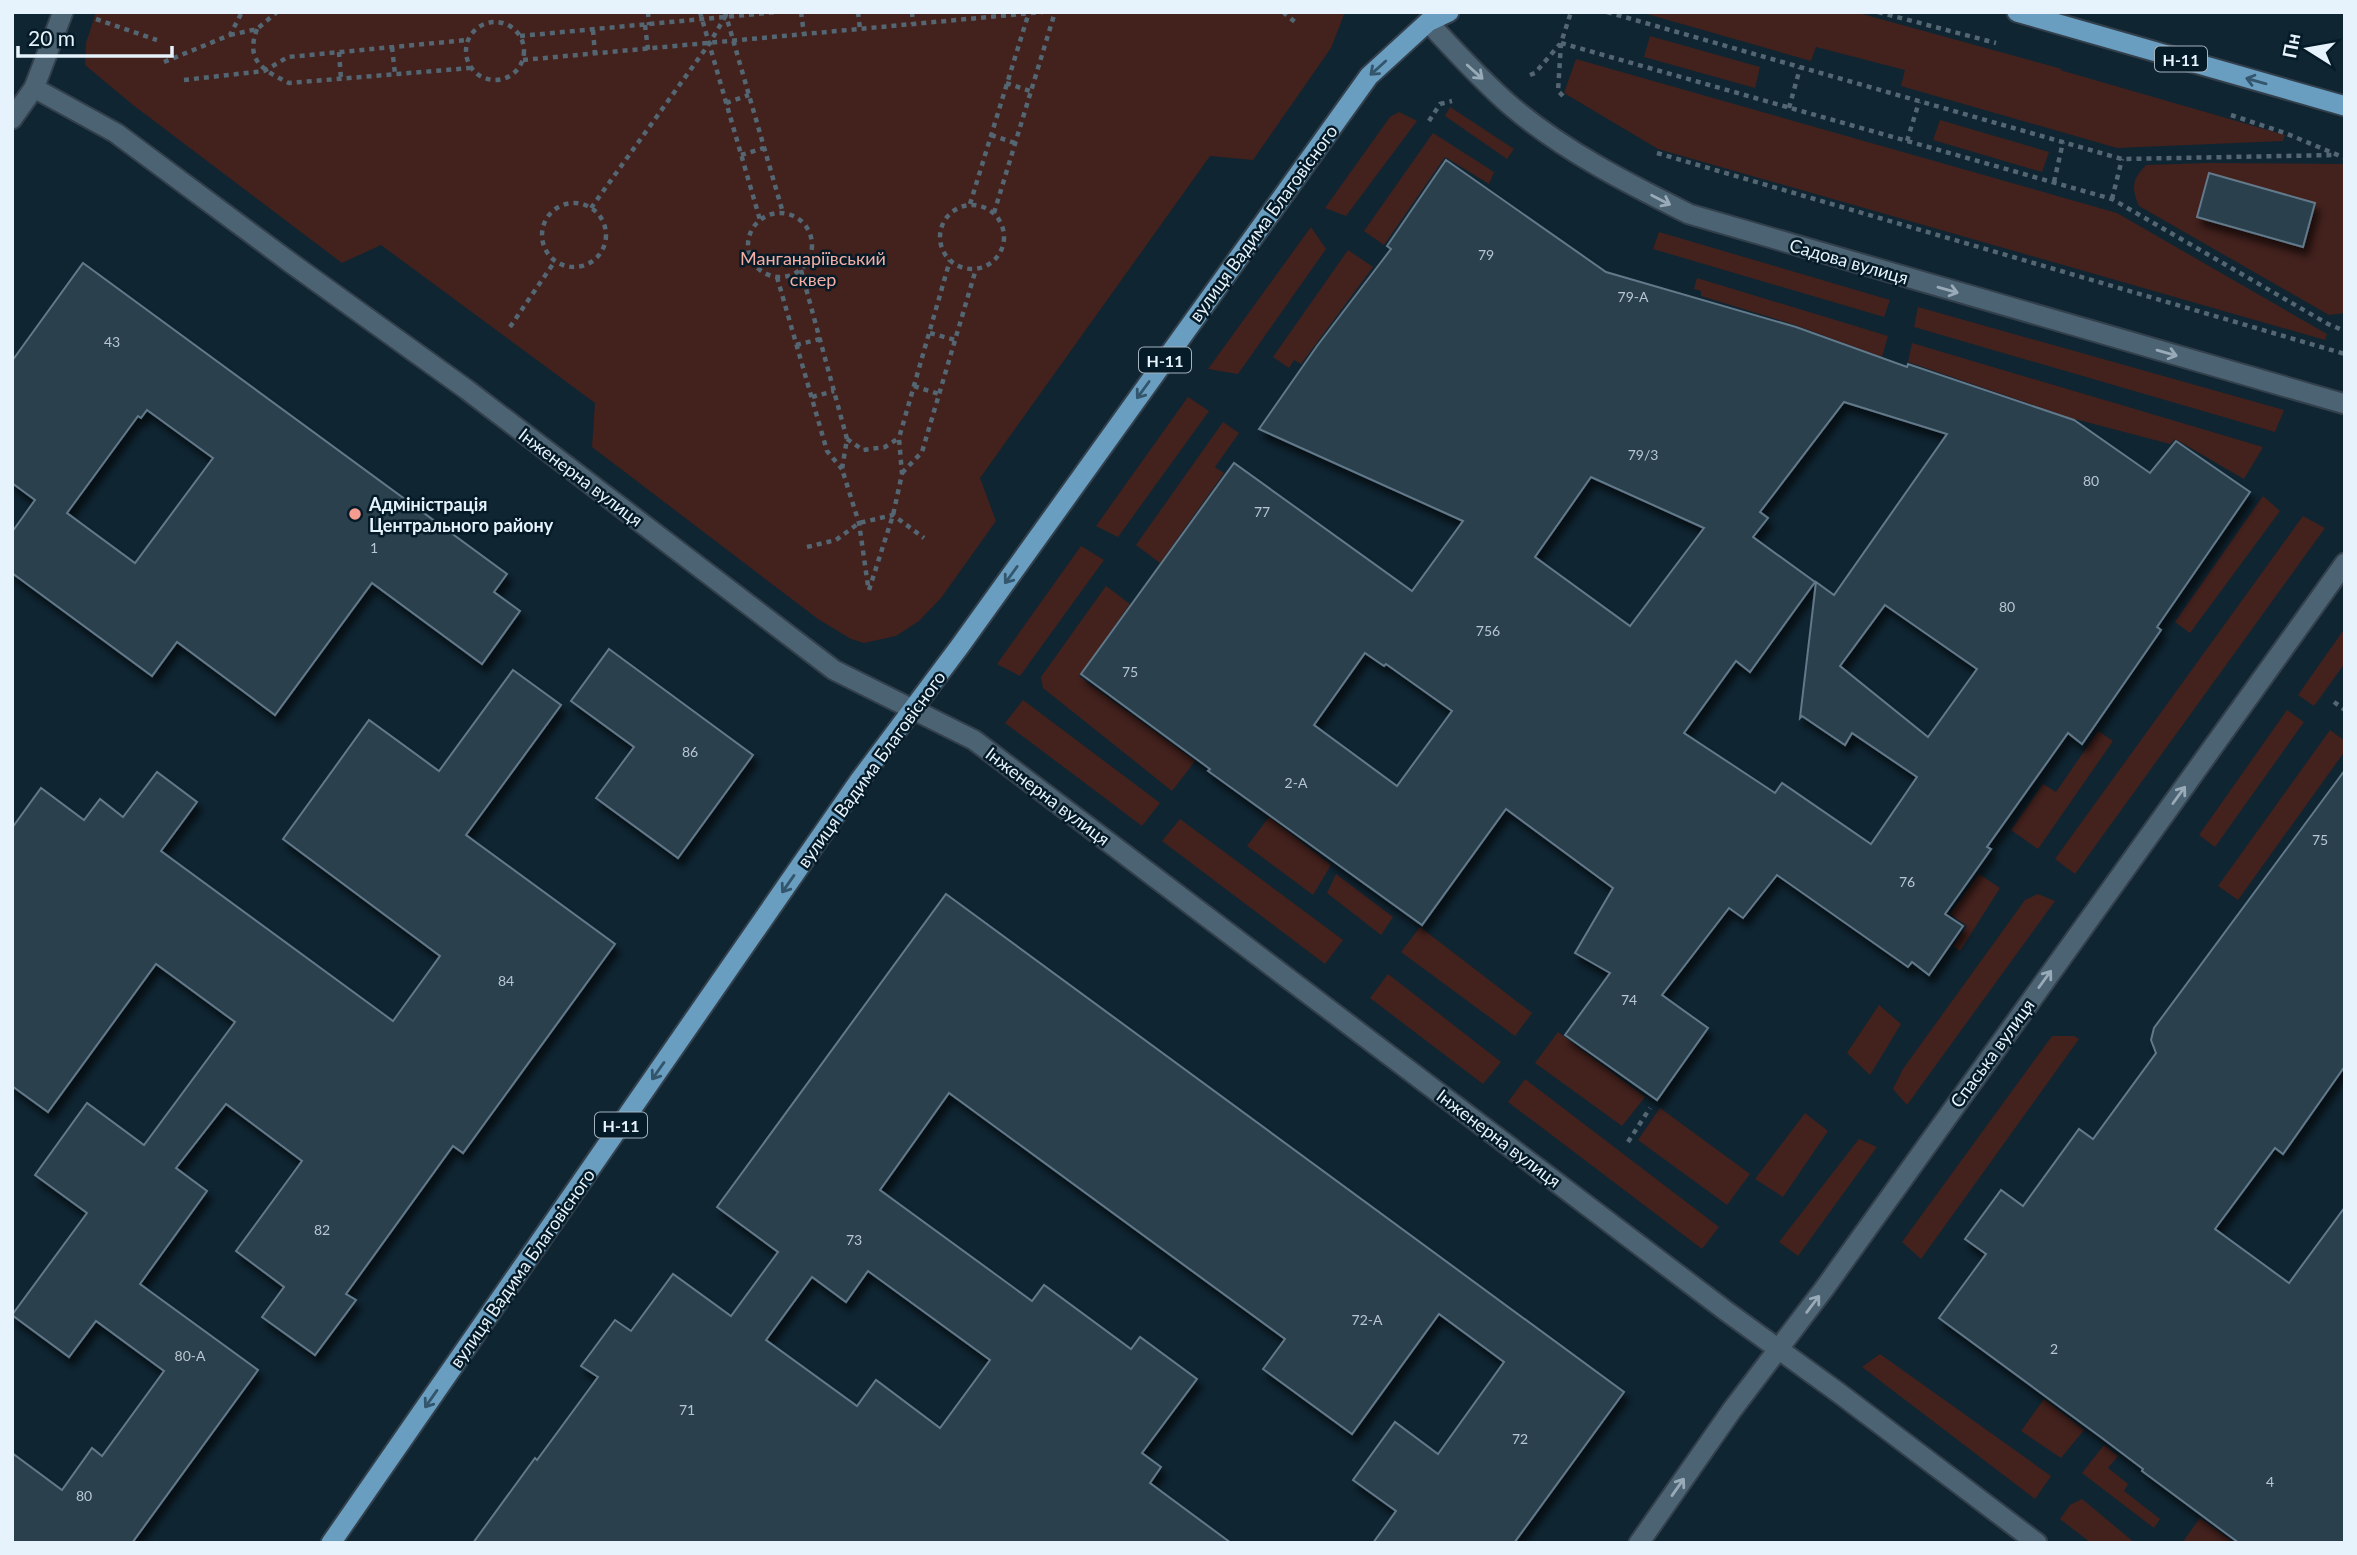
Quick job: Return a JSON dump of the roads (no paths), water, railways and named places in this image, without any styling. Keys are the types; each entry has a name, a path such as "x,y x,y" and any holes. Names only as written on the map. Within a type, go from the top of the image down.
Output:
{"main road":[{"name":"Н-11","path":"1428,17 1448,12"},
{"name":"Н-11","path":"2017,12 2345,107"},
{"name":"вулиця Вадима Благовісного","path":"331,1543 859,781 914,709 1369,76 1428,17"}],"street":[{"path":"12,119 33,88 63,12"},
{"name":"Садова вулиця","path":"1428,17 1466,64 1512,106 1610,174 1689,214 2345,404"},
{"name":"Інженерна вулиця","path":"33,88 116,133 290,263 466,389 834,670 974,740 2037,1543"},
{"name":"Спаська вулиця","path":"1639,1543 1732,1410 1779,1349 2246,703 2345,562"}],"place":[{"name":"Адміністрація Центрального району","path":"355,514"}],"park label":[{"name":"Манганаріївський сквер","path":"813,268"}]}
